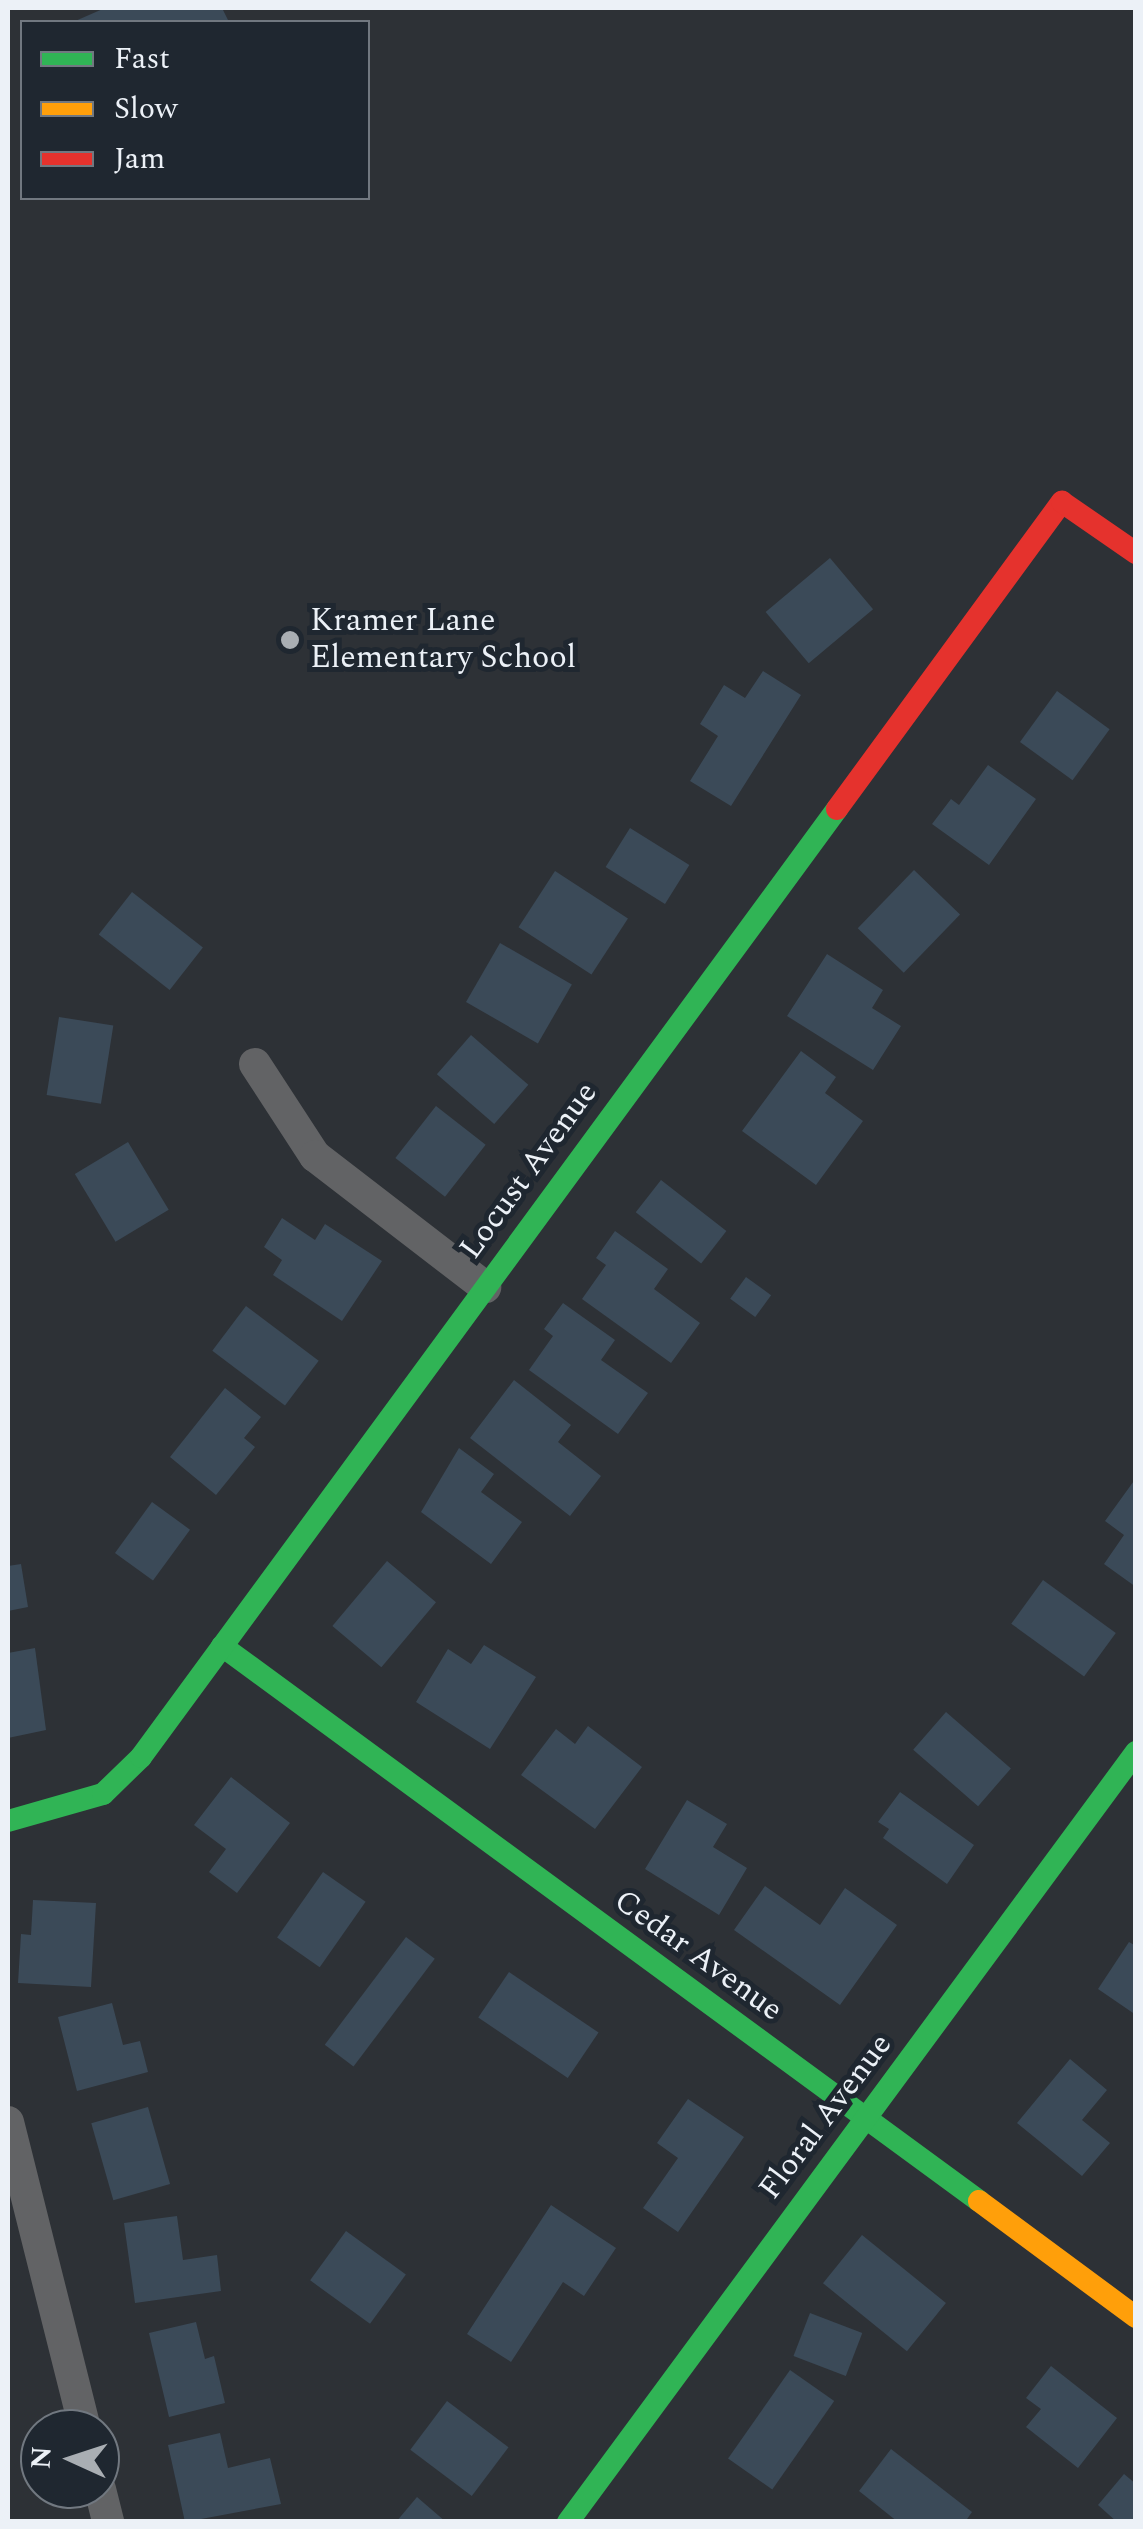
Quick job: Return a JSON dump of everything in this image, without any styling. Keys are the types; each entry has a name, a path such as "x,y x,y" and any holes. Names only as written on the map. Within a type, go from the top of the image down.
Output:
{"street":[{"name":"Locust Avenue","path":"8,1821 103,1794 141,1757 1062,502 1136,552"},
{"path":"255,1064 315,1156 485,1286"},
{"name":"Cedar Avenue","path":"222,1646 1136,2317"},
{"name":"Floral Avenue","path":"568,2522 1136,1752"},
{"path":"8,2122 80,2409"}],"building":[{"path":"105,8 222,8 228,20 78,20"},
{"path":"830,558 873,609 809,663 766,612"},
{"path":"763,671 801,695 731,806 690,781 718,736 700,724 724,685 745,698"},
{"path":"1057,691 1110,729 1073,780 1020,742"},
{"path":"988,765 1036,799 989,865 932,824 951,799 959,805"},
{"path":"630,828 689,865 665,904 606,867"},
{"path":"914,870 960,914 904,973 858,928"},
{"path":"555,871 628,918 591,975 519,927"},
{"path":"132,892 203,947 170,990 99,935"},
{"path":"500,943 572,984 538,1043 466,1002"},
{"path":"827,954 883,990 872,1008 901,1026 873,1070 787,1016"},
{"path":"59,1017 113,1026 101,1104 47,1095"},
{"path":"471,1035 528,1085 494,1124 437,1074"},
{"path":"801,1051 836,1077 825,1093 863,1121 816,1185 742,1131"},
{"path":"436,1106 486,1145 445,1197 395,1158"},
{"path":"128,1142 169,1210 116,1242 75,1174"},
{"path":"661,1180 726,1231 701,1263 636,1212"},
{"path":"282,1218 315,1240 325,1224 382,1261 342,1321 273,1275 282,1260 264,1247"},
{"path":"615,1231 668,1269 654,1289 700,1323 671,1363 582,1299 606,1265 596,1258"},
{"path":"746,1277 771,1295 755,1317 730,1299"},
{"path":"563,1303 615,1340 601,1360 648,1393 618,1434 529,1370 553,1336 544,1329"},
{"path":"246,1306 319,1361 285,1405 212,1351"},
{"path":"514,1380 571,1425 558,1442 601,1476 570,1516 470,1438"},
{"path":"225,1388 261,1417 244,1438 255,1447 216,1495 170,1457"},
{"path":"459,1448 494,1474 481,1492 522,1522 491,1564 421,1512"},
{"path":"1136,1478 1136,1587 1104,1564 1124,1535 1105,1521"},
{"path":"152,1502 190,1530 153,1581 115,1553"},
{"path":"387,1561 436,1602 381,1667 332,1626"},
{"path":"21,1564 28,1607 8,1611 8,1566"},
{"path":"1043,1580 1116,1633 1084,1677 1011,1624"},
{"path":"484,1645 536,1677 490,1749 416,1702 448,1649 471,1664"},
{"path":"35,1648 46,1730 8,1738 8,1653"},
{"path":"946,1712 1011,1768 978,1806 913,1750"},
{"path":"588,1726 642,1767 595,1829 521,1775 556,1729 575,1744"},
{"path":"231,1777 290,1823 237,1893 209,1872 226,1849 194,1825"},
{"path":"900,1792 974,1845 947,1884 883,1838 889,1829 878,1822"},
{"path":"687,1800 727,1824 713,1847 747,1868 719,1915 645,1869"},
{"path":"323,1872 366,1902 320,1967 277,1938"},
{"path":"765,1886 820,1925 845,1888 897,1925 840,2005 734,1930"},
{"path":"33,1900 96,1903 91,1987 18,1983 21,1934 31,1935"},
{"path":"406,1937 435,1959 354,2066 325,2045"},
{"path":"1129,1942 1136,1946 1136,2015 1098,1989"},
{"path":"509,1972 599,2032 568,2078 478,2018"},
{"path":"112,2003 123,2045 140,2041 148,2072 77,2091 58,2017"},
{"path":"1070,2059 1107,2090 1082,2120 1110,2143 1082,2176 1017,2123"},
{"path":"688,2099 744,2137 678,2232 643,2208 678,2158 657,2143"},
{"path":"148,2107 170,2184 113,2200 91,2123"},
{"path":"551,2205 616,2248 584,2296 563,2282 511,2362 467,2334"},
{"path":"177,2216 183,2260 217,2255 221,2291 135,2303 124,2223"},
{"path":"346,2231 406,2274 370,2324 310,2280"},
{"path":"862,2235 946,2303 907,2351 823,2283"},
{"path":"810,2313 862,2333 846,2376 794,2356"},
{"path":"196,2322 205,2359 214,2356 225,2403 169,2417 149,2333"},
{"path":"1051,2366 1117,2418 1078,2468 1026,2427 1041,2409 1026,2398"},
{"path":"790,2370 834,2401 772,2489 728,2458"},
{"path":"447,2401 508,2447 472,2496 410,2450"},
{"path":"220,2433 228,2468 270,2458 281,2504 185,2522 168,2445"},
{"path":"891,2449 972,2512 965,2522 898,2522 859,2491"},
{"path":"1124,2474 1136,2484 1136,2522 1117,2522 1098,2505"},
{"path":"417,2497 446,2522 396,2522"}],"traffic: fast":[{"path":"8,1821 103,1794 141,1757 837,809"},
{"path":"222,1646 979,2201"},
{"path":"568,2522 1136,1752"}],"traffic: slow":[{"path":"979,2201 1136,2317"}],"traffic: jam":[{"path":"837,809 1062,502 1136,553"}],"place":[{"name":"Kramer Lane Elementary School","path":"290,640"}]}
